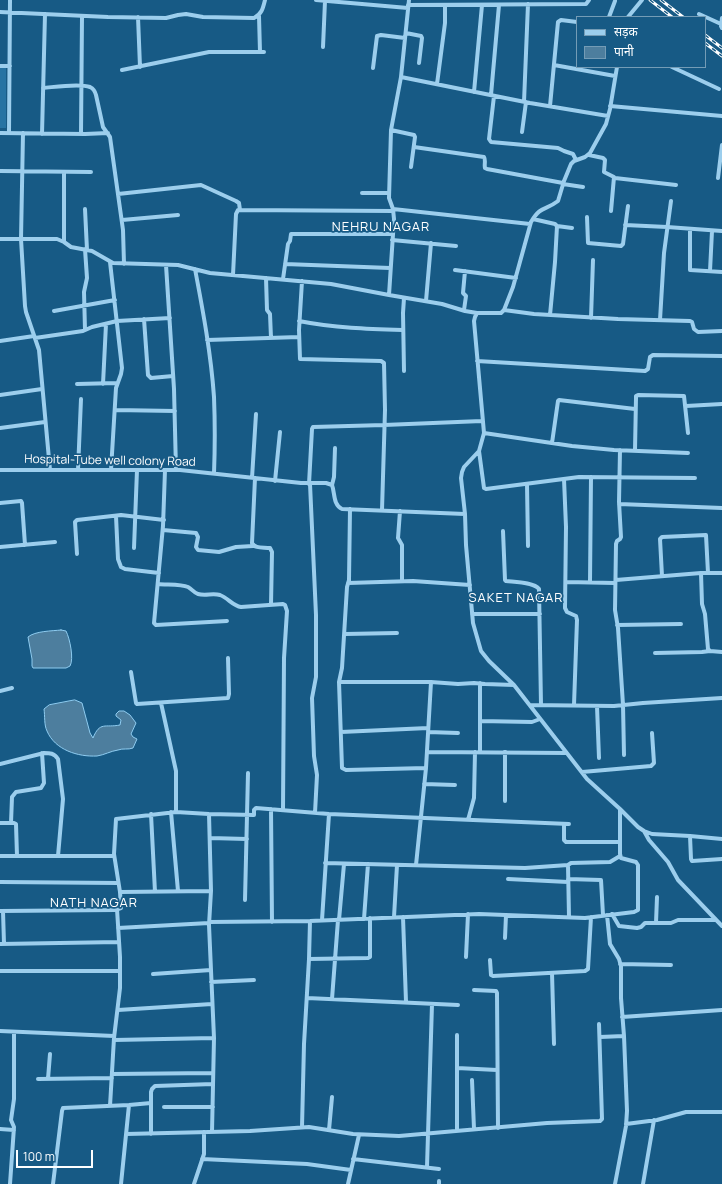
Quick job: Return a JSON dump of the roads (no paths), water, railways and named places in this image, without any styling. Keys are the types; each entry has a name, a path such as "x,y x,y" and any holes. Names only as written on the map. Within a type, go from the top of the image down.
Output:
{"street":[{"path":"9,133 10,0"},
{"path":"0,12 169,18 186,14 203,17 254,18 259,16 262,12 265,0"},
{"path":"316,0 408,7 445,5 586,4 590,0"},
{"path":"322,0 323,47"},
{"path":"374,0 374,5"},
{"path":"389,295 394,219 389,198 391,130 402,77 409,0"},
{"path":"451,0 451,5"},
{"path":"629,16 642,0"},
{"path":"608,16 615,1"},
{"path":"522,132 525,102 528,4"},
{"path":"437,84 445,23 445,5"},
{"path":"474,92 482,5"},
{"path":"499,5 489,139 491,142 558,148 564,152 572,153 576,160"},
{"path":"42,134 45,14"},
{"path":"700,14 704,16"},
{"path":"81,134 82,16"},
{"path":"122,70 209,52 262,52 259,16"},
{"path":"138,17 140,67"},
{"path":"706,17 722,26 722,18"},
{"path":"550,106 558,22 560,20 576,22"},
{"path":"406,33 421,36 422,38 419,63"},
{"path":"373,68 377,36 381,35 405,38"},
{"path":"0,66 10,66"},
{"path":"554,66 615,76"},
{"path":"0,239 56,239 71,247 92,251 113,263 178,265 210,273 331,284 442,304 477,313 501,313 504,310 516,278 530,224 540,210 558,201 563,183 571,164 589,154 606,124 617,68"},
{"path":"674,68 719,89"},
{"path":"402,77 525,102 608,116"},
{"path":"43,88 81,86 94,90 104,127 110,137 122,220 124,264"},
{"path":"610,106 722,116"},
{"path":"391,130 414,135 411,167"},
{"path":"0,133 108,133"},
{"path":"23,133 21,239 24,306 39,350 50,470"},
{"path":"718,178 722,145"},
{"path":"414,147 484,157 485,168 487,169 583,187"},
{"path":"589,154 603,158 605,160 604,172 615,178 676,185"},
{"path":"0,171 91,172"},
{"path":"64,172 64,242"},
{"path":"611,211 615,178"},
{"path":"118,194 201,185 236,201 239,203 240,210"},
{"path":"362,193 389,193"},
{"path":"660,320 664,262 671,202"},
{"path":"587,217 587,242 589,244 623,246 628,206"},
{"path":"85,209 87,278 84,292 84,306 86,330"},
{"path":"233,275 236,214 238,210 393,210 530,224"},
{"path":"122,220 178,215"},
{"path":"533,219 555,224 557,226 572,228"},
{"path":"625,225 722,231"},
{"path":"550,315 557,226"},
{"path":"690,229 690,270 722,272"},
{"path":"710,271 712,231"},
{"path":"282,279 288,242 290,241 291,234 393,234"},
{"path":"392,240 456,246"},
{"path":"426,301 431,244"},
{"path":"590,318 593,260"},
{"path":"110,262 122,368 117,383 111,470"},
{"path":"285,264 390,268"},
{"path":"166,265 175,411 176,470"},
{"path":"195,269 207,340 214,396 214,474"},
{"path":"455,270 516,278"},
{"path":"464,310 466,296 463,293 465,271"},
{"path":"266,278 267,310 270,314 271,338"},
{"path":"302,281 299,358 301,360 383,362 384,364 382,510"},
{"path":"404,298 404,371"},
{"path":"54,311 115,300"},
{"path":"504,310 590,318 690,321 693,324 694,330 698,332 722,331"},
{"path":"477,313 474,321 484,433 479,451 485,489 564,478 695,478"},
{"path":"0,341 86,330 92,327 117,322 170,318"},
{"path":"144,320 148,375 152,378 173,376"},
{"path":"300,321 313,324 354,328 404,330"},
{"path":"103,384 106,324"},
{"path":"207,340 299,337"},
{"path":"478,361 645,371 648,369 650,357 655,354 722,356"},
{"path":"77,384 117,383"},
{"path":"0,395 42,389"},
{"path":"635,450 635,409 636,396 638,395 683,395 685,397 688,433"},
{"path":"78,470 81,399"},
{"path":"552,443 559,400 635,409"},
{"path":"686,406 722,404"},
{"path":"115,410 175,411"},
{"path":"253,546 253,478 256,414"},
{"path":"315,813 317,775 314,756 312,698 316,677 316,615 310,484 313,427 482,421"},
{"path":"0,428 46,422"},
{"path":"275,481 280,432"},
{"path":"484,433 572,446 688,453"},
{"path":"335,448 334,476 332,485 336,505 338,507 342,509 465,514"},
{"path":"620,450 619,504 621,537 616,544 615,610 623,705 624,755"},
{"path":"479,451 464,466 461,478 465,514 472,624 481,651 489,661 514,685 586,779 638,827 652,834 722,839"},
{"name":"Hospital-Tube well colony Road","path":"0,470 176,470 275,481 310,484 326,483 332,485"},
{"path":"134,548 137,470"},
{"path":"165,470 164,520 154,623 227,621"},
{"path":"590,582 591,477"},
{"path":"564,478 566,527 566,610 574,615 577,620 574,706"},
{"path":"527,484 528,546"},
{"path":"0,503 18,501 22,503 25,545"},
{"path":"619,504 722,508"},
{"path":"350,509 349,580 342,668 339,682 342,768 346,770 426,768"},
{"path":"400,511 398,536 402,544 402,581"},
{"path":"77,554 75,522 77,520 116,516 135,516 164,520"},
{"path":"116,516 118,559 121,567 125,569 159,573"},
{"path":"163,530 196,533 198,536 196,547 198,550 219,552 236,546 270,548 272,552 271,605"},
{"path":"504,531 505,580 538,587 540,614 541,705"},
{"path":"662,576 660,539 662,537 706,535 708,573"},
{"path":"0,547 55,542"},
{"path":"566,582 616,581 701,573 722,573"},
{"path":"701,573 702,604 705,614 708,647 710,651"},
{"path":"348,583 402,581 470,585"},
{"path":"158,584 185,586 198,594 220,595 236,606 241,607 285,605 283,810"},
{"path":"472,614 540,614"},
{"path":"617,625 681,624"},
{"path":"345,634 397,632"},
{"path":"655,653 722,652"},
{"path":"131,672 137,704 228,698 228,658"},
{"path":"339,682 431,682 458,684 474,682 514,685"},
{"path":"416,865 426,768 431,682"},
{"path":"468,820 474,798 480,720 480,683"},
{"path":"0,691 12,688"},
{"path":"530,705 597,706 722,698"},
{"path":"161,703 176,771 174,812 178,891"},
{"path":"597,706 599,758"},
{"path":"480,720 532,722 540,719"},
{"path":"341,732 428,730 458,733"},
{"path":"582,772 651,766 654,763 652,733"},
{"path":"427,752 566,753"},
{"path":"505,752 505,801"},
{"path":"0,764 42,753 51,753 56,755 58,759 62,799 58,856"},
{"path":"11,823 12,797 14,794 16,792 41,788 43,786 42,753"},
{"path":"245,900 248,774"},
{"path":"424,784 455,785"},
{"path":"119,942 2,944 1,911 121,908 114,856 116,819 151,814 174,812 254,815 254,810 256,808 329,814 566,824 564,840 566,842 620,842"},
{"path":"271,809 272,922"},
{"path":"620,809 620,856"},
{"path":"151,814 155,892"},
{"path":"209,814 211,891 209,922 214,1038 212,1132"},
{"path":"322,920 329,814"},
{"path":"0,823 16,824 17,856"},
{"path":"644,831 649,840 668,862 678,880 722,926"},
{"path":"690,836 692,861 722,859"},
{"path":"210,838 247,839"},
{"path":"0,856 114,856"},
{"path":"325,863 525,868 568,865 571,863 610,862 620,856"},
{"path":"118,928 209,922 310,921 468,914 591,917 634,912 638,910 638,865 636,862 621,858 620,856"},
{"path":"332,999 344,864"},
{"path":"364,919 368,864"},
{"path":"394,917 397,865"},
{"path":"568,865 568,917"},
{"path":"508,879 568,881 601,880 610,944 619,959 620,964 624,1036 627,1111 615,1184"},
{"path":"0,882 118,883"},
{"path":"120,892 211,891"},
{"path":"656,923 657,897"},
{"path":"110,1106 120,971 117,909"},
{"path":"466,957 468,914"},
{"path":"505,938 506,915"},
{"path":"607,915 621,926 637,928 641,927 645,923 671,923 678,920 716,920"},
{"path":"403,917 406,1002"},
{"path":"490,960 492,976 587,970 591,917"},
{"path":"309,959 370,957 370,918"},
{"path":"302,1127 304,1044 310,921"},
{"path":"620,964 671,965"},
{"path":"153,974 211,970"},
{"path":"0,971 120,971"},
{"path":"552,973 554,1044"},
{"path":"212,982 254,980"},
{"path":"474,990 496,991 497,993 498,1128"},
{"path":"307,998 458,1005"},
{"path":"118,1010 212,1004"},
{"path":"427,1167 432,1004"},
{"path":"622,1017 722,1010"},
{"path":"126,1134 250,1131 314,1127 359,1135 399,1136 547,1123 600,1121 602,1120 599,1024"},
{"path":"0,1031 114,1038 214,1038"},
{"path":"10,1184 14,1130 11,1120 14,1099 14,1032"},
{"path":"457,1035 457,1131"},
{"path":"600,1037 624,1036"},
{"path":"48,1079 50,1054"},
{"path":"457,1068 497,1070"},
{"path":"38,1079 213,1073"},
{"path":"472,1080 474,1130"},
{"path":"151,1134 151,1092 155,1086 213,1084"},
{"path":"329,1130 332,1097"},
{"path":"53,1184 63,1108 151,1103"},
{"path":"121,1184 129,1105"},
{"path":"164,1108 213,1107"},
{"path":"626,1124 654,1120 686,1112 722,1112"},
{"path":"643,1184 654,1120"},
{"path":"0,1130 14,1130"},
{"path":"194,1184 204,1154 204,1132"},
{"path":"348,1184 359,1135"},
{"path":"202,1159 307,1164 351,1170"},
{"path":"353,1159 440,1169"}],"water":[{"path":"66,631 69,639 72,654 70,666 66,668 33,668 28,637 39,632"},
{"path":"75,700 82,703 90,733 93,738 98,729 101,727 120,725 121,720 116,716 119,711 124,711 130,715 136,723 131,734 137,739 133,748 120,749 97,756 90,756 75,754 61,748 51,738 46,729 44,709 49,705"}],"railway":[{"path":"650,0 671,16"},
{"path":"661,0 682,16"},
{"path":"706,36 722,48"},
{"path":"706,44 722,56"}],"district":[{"name":"NEHRU NAGAR","path":"381,227"},
{"name":"SAKET NAGAR","path":"516,598"},
{"name":"NATH NAGAR","path":"94,903"}]}
